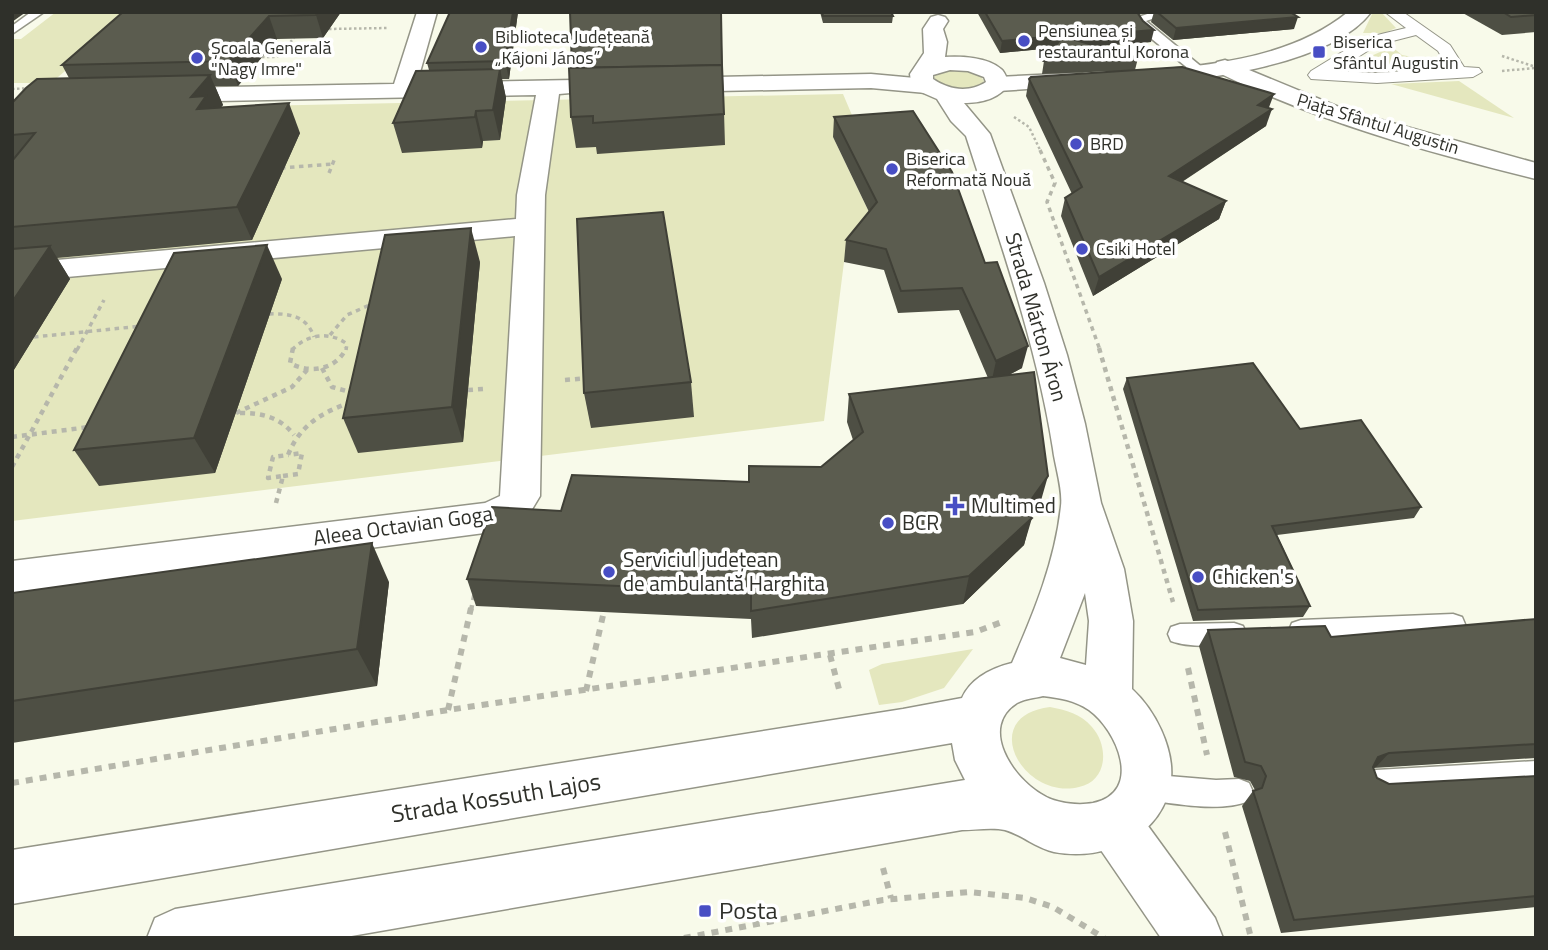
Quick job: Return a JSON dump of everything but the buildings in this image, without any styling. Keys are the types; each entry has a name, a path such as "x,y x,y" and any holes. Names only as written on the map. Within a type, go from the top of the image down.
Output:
{"street":[{"path":"1121,79 1199,71 1264,59 1338,32 1362,12"},
{"path":"1393,12 1444,48 1466,73 1377,78 1317,75 1371,41 1418,30"},
{"path":"929,81 938,45 933,29 936,17 949,27 988,80 978,135"},
{"path":"403,91 424,20"},
{"name":"Piața Sfântul Augustin","path":"1225,67 1265,88 1312,105 1536,171"},
{"path":"640,86 1096,80"},
{"path":"929,81 978,135"},
{"path":"147,96 601,86"},
{"name":"Aleea Octavian Goga","path":"12,578 492,517 514,506 520,496 530,226 536,151 549,88"},
{"name":"Strada Márton Áron","path":"978,135 1025,271 1050,355 1082,503 1109,595 1111,621 1108,698"},
{"path":"12,273 530,226"},
{"name":"Strada Márton Áron","path":"1030,677 1065,589 1082,503"},
{"path":"1030,677 1071,680 1108,698 1119,707 1141,739 1147,764 1129,804 1088,829 1058,828 1028,816 1012,805 987,778 974,746 982,705 998,690 1018,679 1030,677"},
{"name":"Strada Kossuth Lajos","path":"12,877 903,731 978,716"},
{"path":"1129,804 1195,938"},
{"path":"175,938 962,805 1012,805"}],"lane":[{"path":"12,31 39,12"},
{"path":"1168,12 1139,19 1146,29 1199,71"},
{"path":"1279,631 1453,624"},
{"path":"1180,634 1252,632"},
{"path":"1376,783 1536,774"},
{"path":"1129,804 1238,792"}],"path":[{"path":"329,29 424,20"},
{"path":"251,57 277,57 294,38"},
{"path":"1009,108 1011,115 1029,127 1055,183 1047,202 1079,283 1107,368 1173,604"},
{"path":"330,173 335,158"},
{"path":"280,168 333,164"},
{"path":"12,467 125,263"},
{"path":"330,335 335,325 346,315 379,303"},
{"path":"270,314 283,313 306,320 313,329 314,337"},
{"path":"34,337 149,325"},
{"path":"330,335 343,340 347,349 339,360 322,368 307,370 295,367 288,358 295,346 314,337 330,335"},
{"path":"288,455 294,435 336,407 359,398 331,387 322,368"},
{"path":"294,435 284,422 265,414 236,413 292,387 307,370"},
{"path":"12,437 92,427"},
{"path":"302,453 298,474 283,476 268,478 274,457 302,453"},
{"path":"267,545 283,476"},
{"path":"448,710 492,517"},
{"path":"586,691 604,611"},
{"path":"12,783 448,710 975,632 1002,623 1008,615"},
{"path":"684,938 891,898 935,891 975,890 1008,895 1054,908 1104,938"}],"green space":[{"path":"56,12 134,12 51,83 12,83 12,39 21,39"},
{"path":"1373,12 1381,12 1396,28 1384,33 1363,33"},
{"path":"1391,46 1402,55 1423,59 1427,63 1371,65 1360,61 1380,52 1384,47"},
{"path":"949,69 979,74 984,81 967,89 948,87 936,82 934,75"},
{"path":"1459,81 1514,118 1391,84"},
{"path":"843,94 860,134 833,137 868,210 867,233 844,262 824,421 12,521 12,111"},
{"path":"973,649 944,688 902,702 879,705 869,670 882,664"},
{"path":"1050,707 1078,716 1098,735 1103,762 1096,778 1089,783 1079,787 1059,788 1040,782 1026,770 1016,756 1012,740 1015,725 1028,714"}],"place":[{"name":"Pensiunea și restaurantul Korona","path":"1024,41"},
{"name":"Biblioteca Județeană „Kájoni János”","path":"481,47"},
{"name":"Biserica Sfântul Augustin","path":"1319,52"},
{"name":"Școala Generală \"Nagy Imre\"","path":"197,58"},
{"name":"BRD","path":"1076,144"},
{"name":"Biserica Reformată Nouă","path":"892,169"},
{"name":"Csiki Hotel","path":"1082,249"},
{"name":"Multimed","path":"955,506"},
{"name":"BCR","path":"888,523"},
{"name":"Serviciul județean de ambulantă Harghita","path":"609,572"},
{"name":"Chicken's","path":"1198,577"},
{"name":"Posta","path":"705,911"}]}
